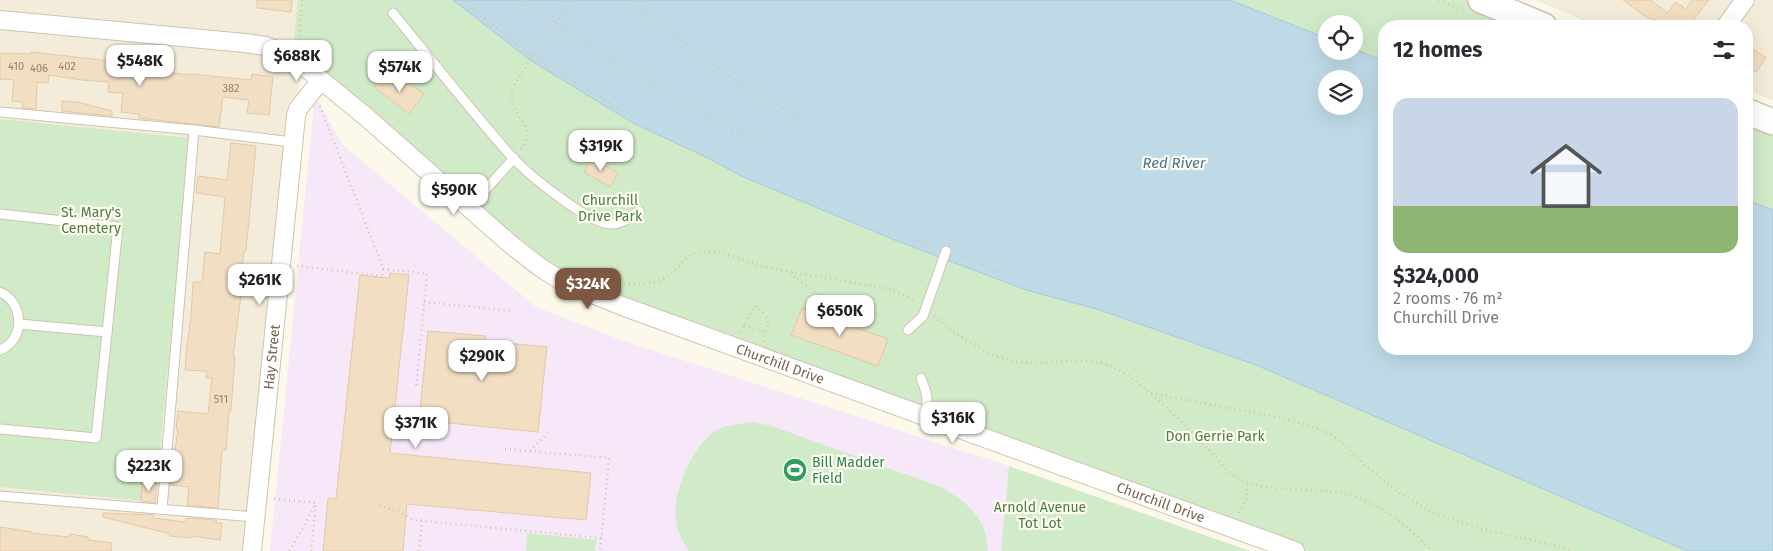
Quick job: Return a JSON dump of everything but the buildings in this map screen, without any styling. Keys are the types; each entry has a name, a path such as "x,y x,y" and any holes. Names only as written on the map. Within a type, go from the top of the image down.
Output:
{"street":[{"path":"1480,0 1529,20"},
{"path":"1730,20 1745,0"},
{"name":"Churchill Drive","path":"0,20 264,46 285,54 365,116 509,243 541,268 567,284 733,347 1295,551"},
{"name":"Hay Street","path":"252,551 292,142 298,109 320,80"},
{"path":"1753,114 1773,122"}],"lane":[{"path":"393,13 514,158 563,200 597,221 612,224 623,222 639,210"},
{"path":"0,112 194,130 292,142"},
{"path":"162,508 194,130"},
{"path":"469,208 514,158"},
{"path":"0,214 118,227 96,438 0,429"},
{"path":"908,330 923,316 946,251"},
{"path":"0,292 6,294 14,302 19,324 17,334 12,342 0,350"},
{"path":"19,324 107,332"},
{"path":"921,378 928,404 923,416"},
{"path":"0,496 255,517"}],"path":[{"path":"302,0 299,38 320,57"},
{"path":"461,0 532,56 624,112"},
{"path":"518,0 677,100 726,128 760,142"},
{"path":"514,158 525,144 528,135 526,125 512,102 511,92 515,82 532,56 572,0"},
{"path":"631,0 703,58 755,93 802,118"},
{"path":"280,264 382,277 383,269 318,103"},
{"path":"602,282 639,284 658,281 666,278 692,254 717,251 764,267 889,290 906,296 926,309 955,333 977,347 1002,358 1032,363 1094,361 1114,368 1150,393 1231,474 1248,484 1336,492 1363,499 1392,514 1432,551"},
{"path":"383,269 427,274 416,388"},
{"path":"792,272 795,278 828,301 835,314"},
{"path":"424,302 513,311"},
{"path":"733,347 754,306 766,314 769,323 759,356"},
{"path":"744,325 766,332"},
{"path":"1150,393 1276,417 1331,434 1401,494 1433,513 1482,529 1572,551"},
{"path":"530,451 548,433"},
{"path":"505,449 610,458 600,551"},
{"path":"1232,528 1246,499 1248,484"},
{"path":"257,498 317,503"},
{"path":"290,551 317,503"},
{"path":"311,551 317,503"},
{"path":"379,506 401,512 413,520 422,522 602,538"},
{"path":"419,551 422,522"}],"shaded area":[{"path":"0,0 308,0 251,551 0,551"},
{"path":"1535,0 1773,0 1773,101 1753,93 1753,20 1583,20"},
{"path":"315,95 342,144 536,307 624,341 1009,466 1001,551 270,551"}],"green space":[{"name":"Churchill Drive Park","path":"298,0 453,0 530,60 633,123 710,159 741,176 897,241 1026,290 1097,309 1256,365 1687,551 1295,551 567,284 292,58"},
{"path":"1230,0 1481,0 1529,20 1378,20 1378,59 1363,53 1363,15 1318,15 1318,35"},
{"path":"1753,114 1773,122 1773,210 1753,203"},
{"name":"St. Mary's Cemetery","path":"0,119 190,138 155,502 0,487"},
{"name":"Bill Madder Field","path":"752,422 772,426 941,487 967,505 980,520 987,539 988,551 689,551 681,536 676,519 677,496 685,471 699,447 715,431 728,426"},
{"name":"Arnold Avenue Tot Lot","path":"1009,466 1250,551 1001,551"},
{"path":"527,533 596,540 595,551 526,551"}],"water":[{"name":"Red River","path":"453,0 1230,0 1318,35 1318,60 1363,60 1363,53 1378,59 1378,355 1753,355 1753,203 1773,210 1773,551 1687,551 1256,365 1097,309 1026,290 897,241 741,176 710,159 633,123 530,60"}],"place":[{"name":"Bill Madder Field","path":"795,470"}],"park label":[{"name":"Don Gerrie Park","path":"1215,436"}]}
